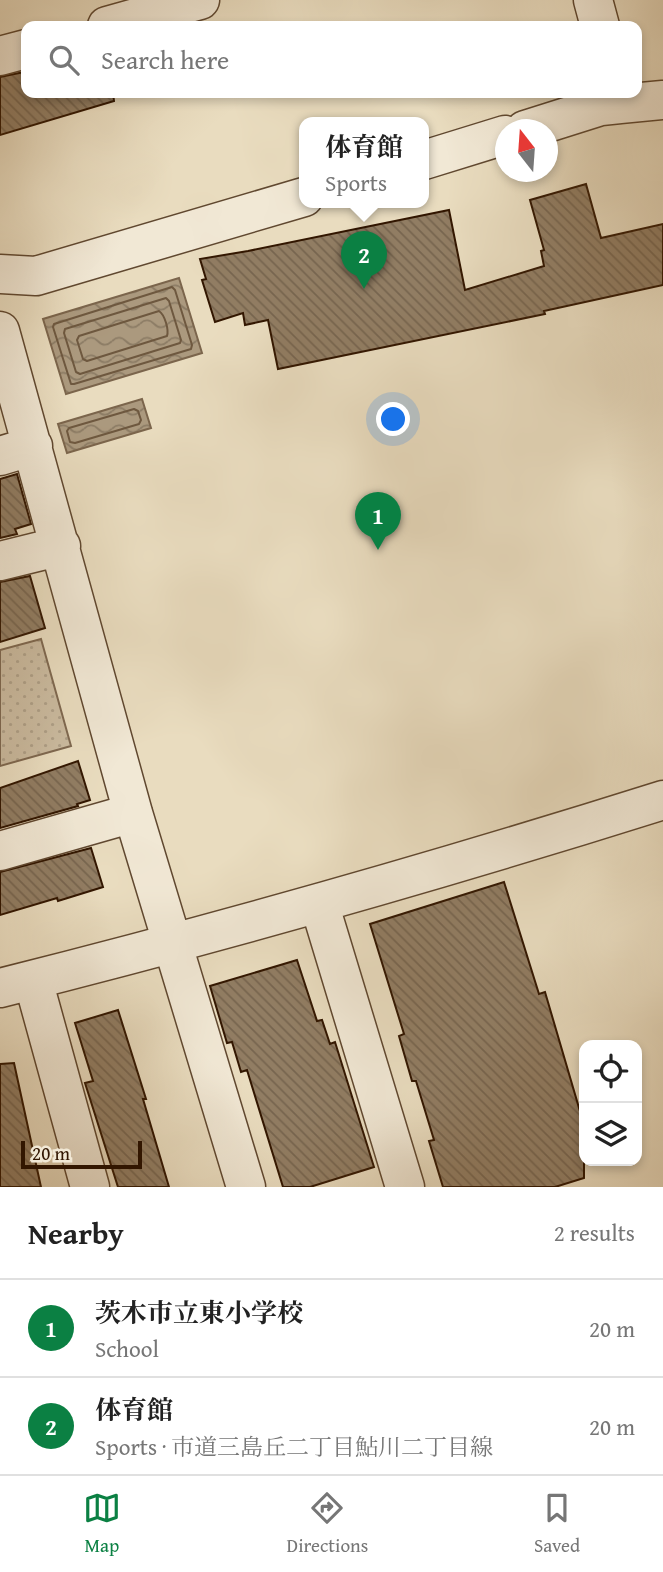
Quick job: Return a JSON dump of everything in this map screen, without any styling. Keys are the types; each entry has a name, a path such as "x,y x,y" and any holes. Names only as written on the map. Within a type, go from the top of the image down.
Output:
{"street":[{"path":"125,21 200,0"},
{"path":"593,0 599,21"},
{"path":"0,57 21,51"},
{"path":"558,120 619,98 663,100"},
{"path":"429,158 495,138"},
{"path":"0,274 36,276 299,198"},
{"path":"0,331 16,451 61,545 133,813 246,1187"},
{"path":"0,561 61,545"},
{"path":"90,1187 17,984 174,945 534,841 663,800"},
{"path":"0,851 133,813"},
{"path":"319,903 405,1187"}],"shaded area":[{"path":"41,639 71,746 0,766 0,650"}],"water":[{"path":"179,278 202,353 66,394 43,319"},
{"path":"142,399 151,428 67,453 58,424"}],"building":[{"path":"21,73 21,98 114,98 114,101 0,135 0,77"},
{"path":"586,184 601,238 663,224 663,285 544,311 545,314 278,369 268,320 245,325 243,313 215,322 202,280 206,279 200,259 449,210 465,290 544,266 541,251 544,250 530,200"},
{"path":"17,474 31,524 15,529 17,534 0,538 0,479"},
{"path":"30,576 45,628 0,642 0,582"},
{"path":"78,761 90,800 77,804 78,806 0,828 0,788"},
{"path":"91,848 103,887 0,915 0,872"},
{"path":"504,882 539,994 545,992 579,1108 579,1166 584,1166 584,1178 555,1187 443,1187 429,1141 434,1140 416,1081 412,1081 399,1036 404,1034 370,924"},
{"path":"297,960 317,1021 322,1020 330,1044 335,1042 374,1167 310,1187 283,1187 247,1070 241,1072 232,1042 227,1043 210,986"},
{"path":"118,1010 146,1099 143,1099 169,1187 118,1187 85,1083 93,1081 75,1023"},
{"path":"14,1063 41,1187 0,1187 0,1064"}],"place":[{"name":"体育館","path":"364,289"},
{"name":"茨木市立東小学校","path":"378,550"}]}
